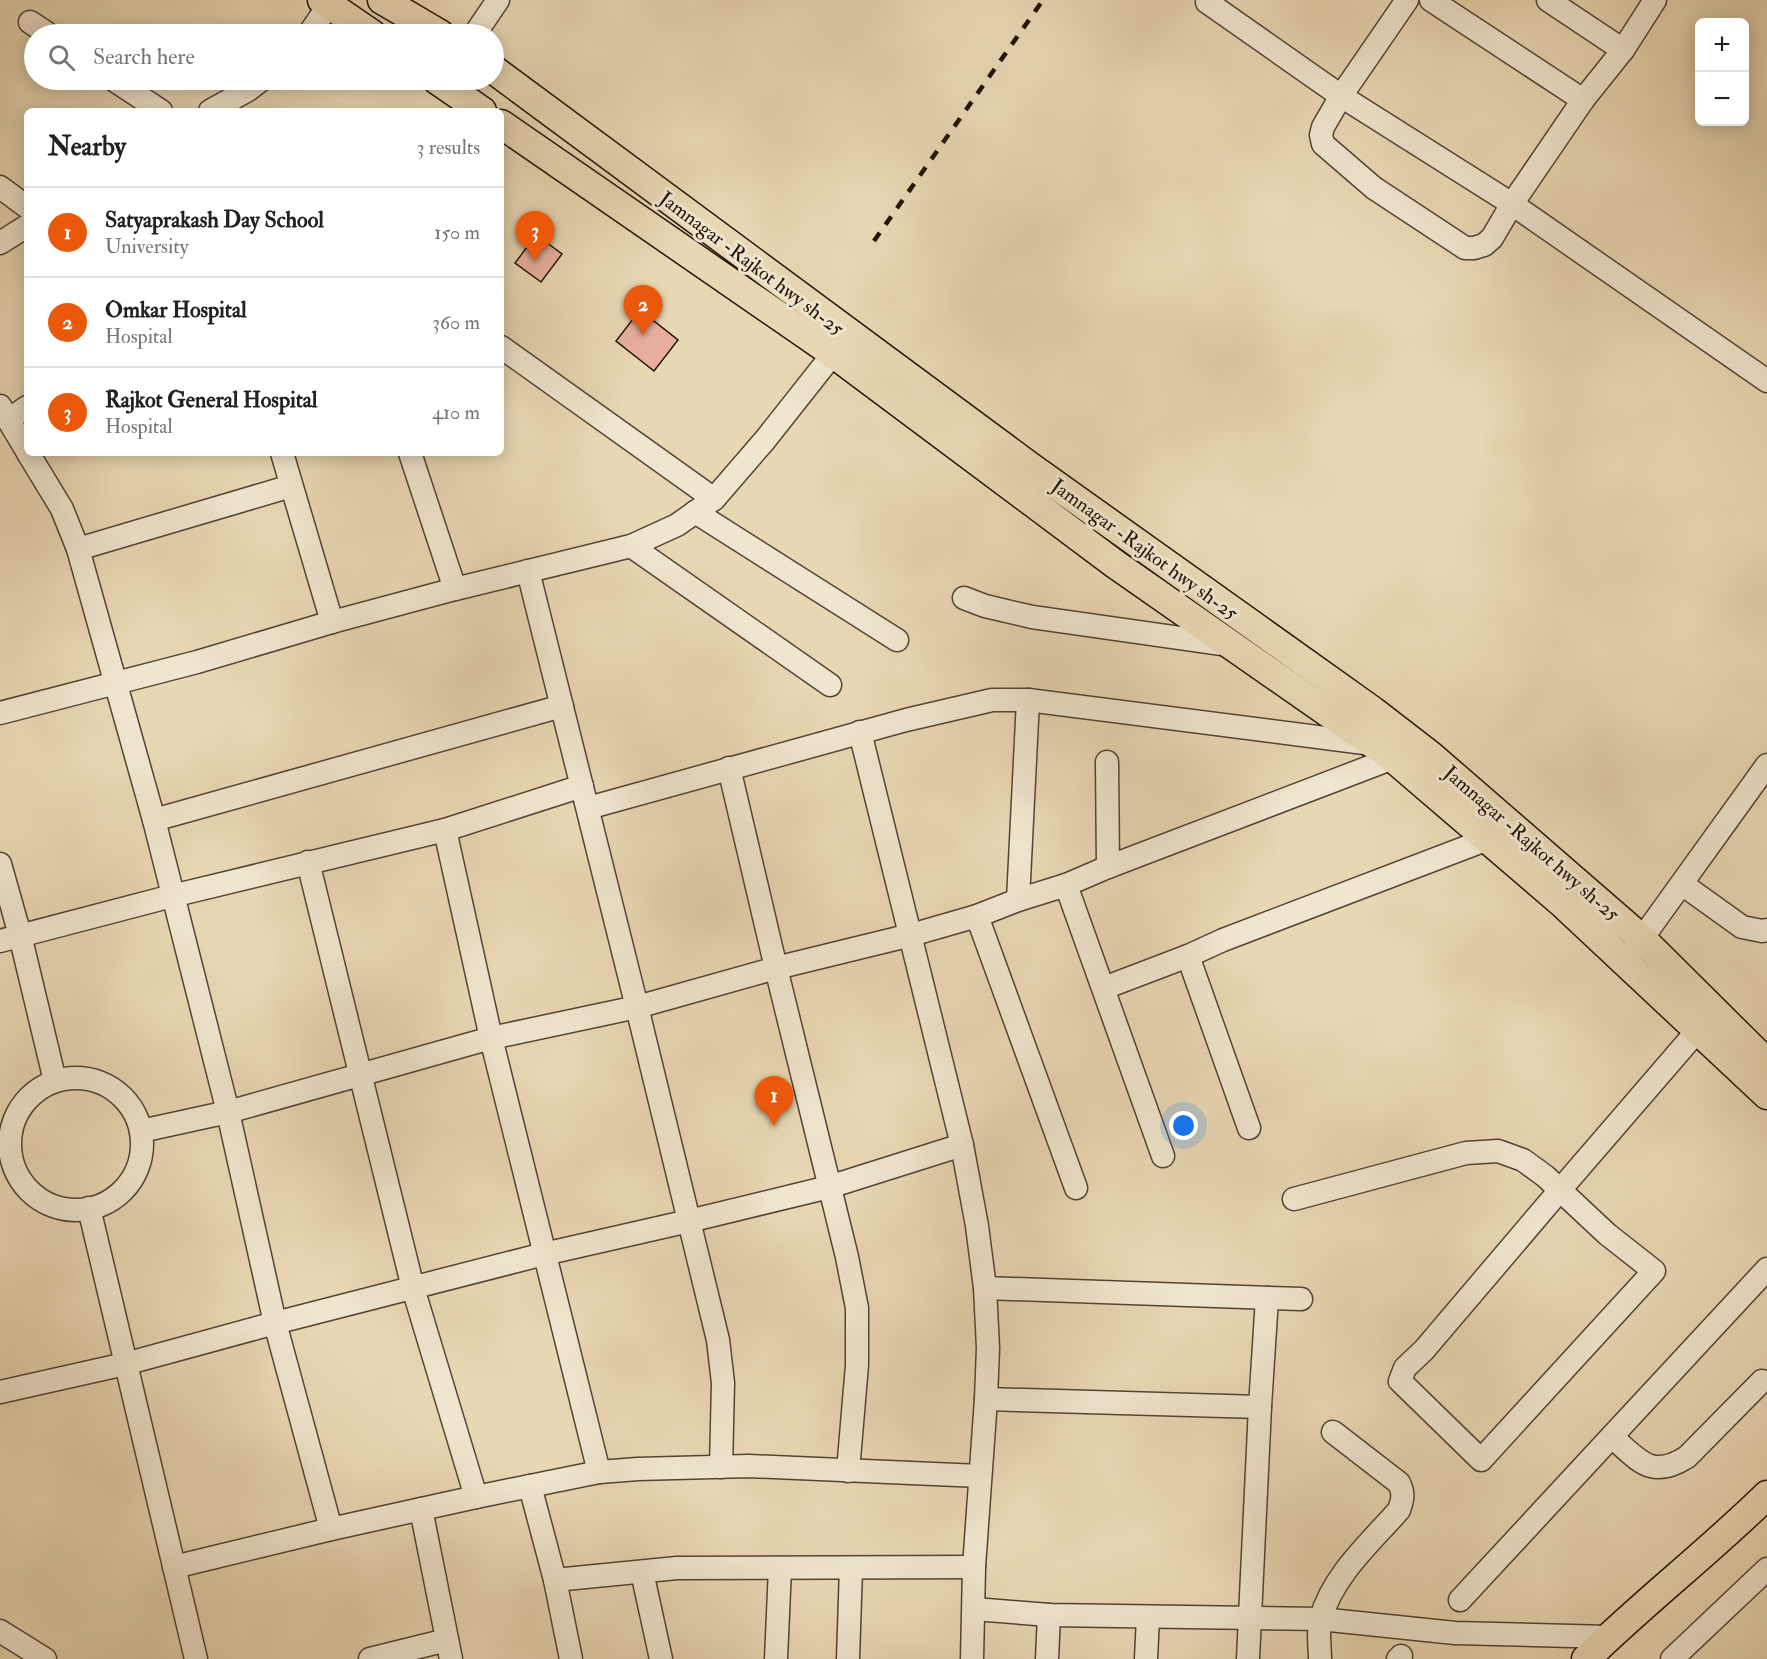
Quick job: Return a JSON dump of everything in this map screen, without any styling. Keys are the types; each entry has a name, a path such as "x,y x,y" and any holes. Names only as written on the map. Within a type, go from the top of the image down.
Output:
{"main road":[{"path":"382,0 423,24"},
{"path":"328,2 358,24"},
{"name":"Jamnagar -Rajkot hwy sh-25","path":"504,78 841,344 1060,489 1373,711 1393,748 1642,939 1767,1063"},
{"path":"453,90 478,108"},
{"path":"504,126 841,344 1115,564 1231,645 1393,748 1488,839 1562,903 1767,1095"},
{"path":"1611,1648 1767,1495"},
{"path":"1586,1659 1611,1648 1767,1516"}],"street":[{"path":"482,24 498,0"},
{"path":"1407,0 1341,96 1323,127 1323,144 1374,189 1465,248 1484,246 1492,238 1512,204 1583,100 1623,50 1655,0"},
{"path":"1431,0 1583,100"},
{"path":"1548,0 1623,50"},
{"path":"315,24 328,2"},
{"path":"1207,2 1341,96 1512,204 1767,381"},
{"path":"129,90 156,108"},
{"path":"215,108 248,90"},
{"path":"0,187 24,205"},
{"path":"0,243 24,228"},
{"path":"0,713 197,662 455,589 631,546 677,525 714,499 765,440 841,344"},
{"path":"504,349 714,499"},
{"path":"24,408 4,413 24,446"},
{"path":"30,456 62,510 78,549 116,683 154,820 228,1112 275,1323 331,1529"},
{"path":"283,456 332,622"},
{"path":"411,456 455,589"},
{"path":"78,549 291,486"},
{"path":"695,512 897,640"},
{"path":"631,546 830,685"},
{"path":"528,571 718,1340 723,1383 721,1467"},
{"path":"964,598 985,606 1032,617 1231,645"},
{"path":"588,808 860,732 992,700 1028,700 1393,748"},
{"path":"1018,900 1028,700"},
{"path":"154,820 562,706"},
{"path":"860,732 962,1145 977,1226 985,1288 988,1348 974,1567 972,1659"},
{"path":"141,1131 228,1112 491,1038 637,1007 977,916 1066,885 1393,748"},
{"path":"1107,762 1108,867"},
{"path":"1625,962 1767,765"},
{"path":"729,768 847,1257 856,1308 857,1365 848,1471"},
{"path":"10,938 308,862 445,830 582,786"},
{"path":"445,830 491,1038 599,1472"},
{"path":"1104,988 1488,839"},
{"path":"308,862 413,1288 476,1497"},
{"path":"0,864 10,938 55,1081"},
{"path":"1682,884 1742,927 1767,930"},
{"path":"1066,885 1163,1156"},
{"path":"977,916 1076,1188"},
{"path":"1188,956 1250,1128"},
{"path":"1294,1199 1466,1153 1498,1151 1523,1160 1545,1176 1560,1190 1607,1234 1654,1271 1481,1460 1400,1381 1405,1368 1424,1350 1560,1190 1698,1030"},
{"path":"78,1078 100,1082 119,1093 133,1110 141,1131 141,1152 136,1172 124,1188 108,1201 89,1208 70,1209 52,1205 36,1196 7,1169 12,1125 21,1106 36,1090 55,1081 78,1078"},
{"path":"0,1392 125,1364 544,1254 829,1187 962,1145"},
{"path":"89,1208 196,1659"},
{"path":"1460,1600 1767,1269"},
{"path":"985,1288 1301,1299"},
{"path":"1248,1659 1267,1298"},
{"path":"1612,1437 1642,1462 1654,1468 1672,1467 1687,1457 1762,1381"},
{"path":"986,1400 1260,1407"},
{"path":"1320,1659 1320,1619 1329,1599 1343,1574 1399,1510 1403,1500 1403,1491 1399,1483 1333,1432"},
{"path":"174,1567 331,1529 599,1472 749,1466 980,1476"},
{"path":"530,1486 555,1580 571,1659"},
{"path":"370,1659 449,1649 421,1509"},
{"path":"555,1580 677,1568 974,1567"},
{"path":"776,1659 780,1568"},
{"path":"848,1659 850,1568"},
{"path":"1672,1659 1767,1569"},
{"path":"642,1572 661,1659"},
{"path":"974,1609 1049,1615 1320,1619 1611,1648"},
{"path":"1047,1659 1049,1615"},
{"path":"1146,1659 1148,1617"},
{"path":"0,1631 45,1659"}],"building":[{"path":"546,242 562,254 541,282 515,263 527,247 537,254"},
{"path":"640,310 678,340 654,371 616,341"}],"railway":[{"path":"874,241 1043,0"}],"place":[{"name":"Rajkot General Hospital","path":"535,261"},
{"name":"Omkar Hospital","path":"643,335"},
{"name":"Satyaprakash Day School","path":"774,1126"}]}
